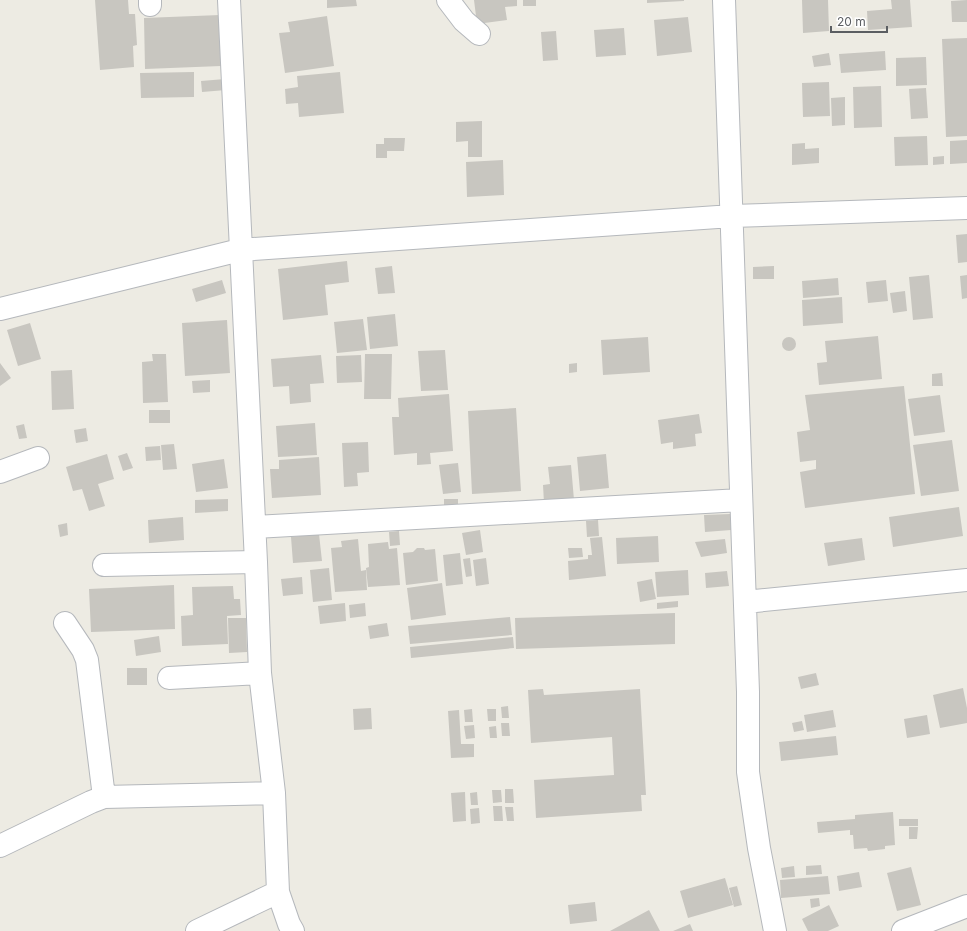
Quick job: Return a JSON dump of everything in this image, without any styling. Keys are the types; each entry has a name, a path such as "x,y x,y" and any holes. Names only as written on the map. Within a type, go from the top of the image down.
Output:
{"street":[{"path":"229,0 240,250 255,527 260,673 274,793 278,892 289,924 293,931"},
{"path":"448,0 464,21 479,34"},
{"path":"724,0 748,692 748,772 759,848 775,931"},
{"path":"0,309 240,250 732,216 967,208"},
{"path":"0,472 38,458"},
{"path":"255,527 741,500"},
{"path":"104,565 256,562"},
{"path":"745,602 967,580"},
{"path":"65,623 83,650 87,660 104,797"},
{"path":"170,678 260,673"},
{"path":"0,846 104,797 274,793"},
{"path":"197,931 278,892"},
{"path":"903,931 967,906"}],"building":[{"path":"95,0 128,0 129,14 135,14 137,45 133,46 134,67 100,70"},
{"path":"327,0 356,0 357,6 327,8"},
{"path":"474,0 517,0 517,6 505,7 507,20 477,24"},
{"path":"523,0 536,0 536,6 523,6"},
{"path":"647,0 684,0 684,1 647,3"},
{"path":"802,0 828,0 829,31 803,33"},
{"path":"891,0 910,0 912,27 868,30 867,11 892,9"},
{"path":"967,0 967,22 952,22 951,1"},
{"path":"220,15 221,66 145,69 144,18"},
{"path":"327,16 334,66 285,73 279,33 290,32 288,22"},
{"path":"688,17 692,52 657,56 654,20"},
{"path":"624,28 626,55 596,57 594,30"},
{"path":"556,31 558,60 543,61 541,32"},
{"path":"967,38 967,136 946,137 942,39"},
{"path":"885,51 886,70 841,73 839,54"},
{"path":"829,53 831,65 814,67 812,56"},
{"path":"926,57 927,85 896,86 896,58"},
{"path":"194,72 194,97 141,98 140,73"},
{"path":"340,72 344,113 299,117 298,103 286,104 285,89 298,87 297,76"},
{"path":"225,79 226,90 202,92 201,81"},
{"path":"829,82 830,116 803,117 802,83"},
{"path":"881,86 882,127 854,128 853,87"},
{"path":"926,88 928,118 911,119 909,89"},
{"path":"845,97 845,125 832,126 831,98"},
{"path":"482,121 482,157 468,157 468,141 456,142 456,122"},
{"path":"927,136 928,165 895,166 894,137"},
{"path":"384,138 405,138 404,151 387,151 387,158 376,158 376,144 384,144"},
{"path":"967,140 967,163 950,164 950,141"},
{"path":"805,143 805,149 819,148 819,163 792,165 792,144"},
{"path":"944,156 944,164 933,165 933,157"},
{"path":"503,160 504,195 467,197 466,162"},
{"path":"967,234 967,262 958,263 956,235"},
{"path":"347,261 349,282 325,285 328,315 283,320 278,269"},
{"path":"392,266 395,293 378,294 375,268"},
{"path":"774,266 774,279 753,279 753,267"},
{"path":"929,275 933,318 913,320 909,277"},
{"path":"967,275 967,298 962,299 960,276"},
{"path":"838,278 839,295 803,298 802,281"},
{"path":"222,280 226,293 196,302 192,289"},
{"path":"886,280 888,301 868,303 866,282"},
{"path":"905,291 907,311 893,313 890,293"},
{"path":"842,297 843,323 803,326 802,300"},
{"path":"395,314 398,346 370,349 367,317"},
{"path":"363,319 367,350 337,353 334,322"},
{"path":"227,320 230,373 185,376 182,323"},
{"path":"30,323 41,359 18,366 7,330"},
{"path":"878,336 882,379 819,385 817,363 827,362 825,341"},
{"path":"648,337 650,372 603,375 601,340"},
{"path":"786,337 792,337 796,341 796,347 792,351 786,351 782,347 782,341"},
{"path":"445,350 448,390 421,391 418,351"},
{"path":"152,354 166,354 168,402 143,403 142,362 153,361"},
{"path":"365,354 392,354 391,399 364,399"},
{"path":"321,355 324,383 310,384 311,402 290,404 289,386 273,387 271,359"},
{"path":"361,355 362,382 337,383 336,356"},
{"path":"0,363 11,378 0,386"},
{"path":"577,363 577,372 569,373 569,364"},
{"path":"72,370 74,409 52,410 51,371"},
{"path":"942,373 943,386 932,386 932,374"},
{"path":"210,380 210,392 193,393 192,381"},
{"path":"904,386 915,494 805,508 800,472 816,469 816,460 800,462 797,432 810,430 805,395"},
{"path":"449,394 453,451 430,453 431,464 417,465 417,453 394,455 392,417 399,417 398,398"},
{"path":"940,395 945,432 914,436 908,399"},
{"path":"516,408 521,491 472,494 468,411"},
{"path":"149,410 170,410 170,423 149,423"},
{"path":"699,414 702,433 695,434 696,446 673,449 673,442 661,444 658,420"},
{"path":"315,423 317,455 278,457 276,426"},
{"path":"24,424 27,438 19,439 16,426"},
{"path":"86,428 88,441 76,443 74,430"},
{"path":"952,440 959,491 921,496 913,445"},
{"path":"368,442 369,472 357,473 358,486 344,487 342,443"},
{"path":"174,444 177,469 163,470 161,445"},
{"path":"160,446 161,460 146,461 145,447"},
{"path":"127,453 133,468 123,471 118,456"},
{"path":"107,454 114,479 98,484 105,506 89,511 82,489 73,491 66,467"},
{"path":"606,454 609,488 580,491 577,457"},
{"path":"319,457 321,495 272,498 270,469 279,469 279,460"},
{"path":"224,459 228,488 196,492 192,464"},
{"path":"458,463 461,492 443,494 439,465"},
{"path":"571,465 574,500 544,503 543,485 550,484 548,467"},
{"path":"228,499 228,511 195,513 195,500"},
{"path":"444,499 458,499 458,509 444,509"},
{"path":"959,507 963,536 893,547 889,517"},
{"path":"730,514 731,530 705,532 704,515"},
{"path":"183,517 184,540 149,543 148,520"},
{"path":"598,520 599,536 587,537 586,521"},
{"path":"67,523 68,535 60,537 58,525"},
{"path":"480,530 483,552 466,555 462,533"},
{"path":"399,531 400,545 390,546 389,532"},
{"path":"319,534 322,561 293,563 291,537"},
{"path":"658,536 659,562 617,564 616,538"},
{"path":"602,537 606,576 569,580 568,561 588,559 588,555 592,555 590,538"},
{"path":"862,538 865,560 828,566 824,543"},
{"path":"358,539 361,571 366,570 367,590 335,592 331,548 342,547 341,541"},
{"path":"725,539 727,553 701,557 695,542"},
{"path":"388,542 389,549 397,548 400,585 368,587 366,568 369,567 368,544"},
{"path":"417,548 424,548 425,550 435,549 438,581 406,585 403,553 413,552"},
{"path":"568,548 582,548 583,557 569,558"},
{"path":"460,553 463,584 446,586 443,555"},
{"path":"470,558 472,576 466,577 463,559"},
{"path":"486,558 489,584 476,586 473,560"},
{"path":"329,568 332,600 313,602 310,570"},
{"path":"688,570 689,595 657,597 655,572"},
{"path":"727,571 729,586 706,588 705,573"},
{"path":"302,577 303,594 283,596 281,579"},
{"path":"652,579 656,599 640,602 637,582"},
{"path":"442,583 446,615 411,620 407,588"},
{"path":"174,585 175,629 91,632 89,589"},
{"path":"233,586 234,599 240,599 241,615 227,616 228,644 182,646 181,616 193,615 192,587"},
{"path":"678,601 678,607 657,609 657,603"},
{"path":"345,603 346,621 320,624 318,606"},
{"path":"365,603 366,616 350,618 349,605"},
{"path":"675,613 675,644 516,649 515,618"},
{"path":"510,617 512,635 410,644 408,626"},
{"path":"228,618 246,618 247,652 229,653"},
{"path":"387,623 389,636 370,639 368,626"},
{"path":"159,636 161,652 136,656 134,640"},
{"path":"513,637 514,648 411,658 410,647"},
{"path":"127,668 147,668 147,685 127,685"},
{"path":"816,673 819,685 801,689 798,677"},
{"path":"963,688 967,708 967,723 940,728 933,695"},
{"path":"543,689 544,695 640,689 646,795 641,795 642,811 536,818 534,780 614,775 612,737 531,743 528,690"},
{"path":"508,706 509,718 502,718 501,707"},
{"path":"371,708 372,729 354,730 353,709"},
{"path":"472,709 473,722 465,722 464,710"},
{"path":"487,709 496,709 496,721 488,721"},
{"path":"459,710 461,744 474,744 474,757 451,758 448,711"},
{"path":"833,710 836,727 807,732 804,715"},
{"path":"927,715 930,734 907,738 904,719"},
{"path":"802,721 804,730 794,732 792,723"},
{"path":"501,723 509,723 510,736 502,736"},
{"path":"474,725 475,738 466,739 464,726"},
{"path":"496,726 497,738 490,738 489,727"},
{"path":"836,736 838,755 781,761 779,742"},
{"path":"505,789 513,789 514,803 505,803"},
{"path":"492,790 501,790 502,802 493,803"},
{"path":"465,792 466,821 453,822 451,793"},
{"path":"477,792 478,805 471,805 470,793"},
{"path":"493,806 502,806 503,821 494,821"},
{"path":"505,807 513,807 514,821 507,821"},
{"path":"479,808 480,823 471,824 470,809"},
{"path":"893,812 895,845 885,846 885,849 868,851 867,848 854,849 853,835 850,835 850,830 818,833 817,822 855,819 855,815"},
{"path":"899,819 918,819 918,826 899,826"},
{"path":"909,827 918,827 917,839 909,839"},
{"path":"821,865 822,874 806,875 806,866"},
{"path":"794,866 795,877 782,878 781,868"},
{"path":"911,867 921,905 897,911 887,873"},
{"path":"859,872 862,887 839,891 837,876"},
{"path":"828,876 830,894 781,898 780,880"},
{"path":"725,878 733,905 688,918 680,891"},
{"path":"737,886 742,905 734,907 729,888"},
{"path":"819,898 820,906 811,908 810,899"},
{"path":"595,902 597,921 570,924 568,905"},
{"path":"829,905 839,926 828,931 808,931 802,919"},
{"path":"649,910 660,931 610,931"},
{"path":"690,924 693,931 673,931"}]}
